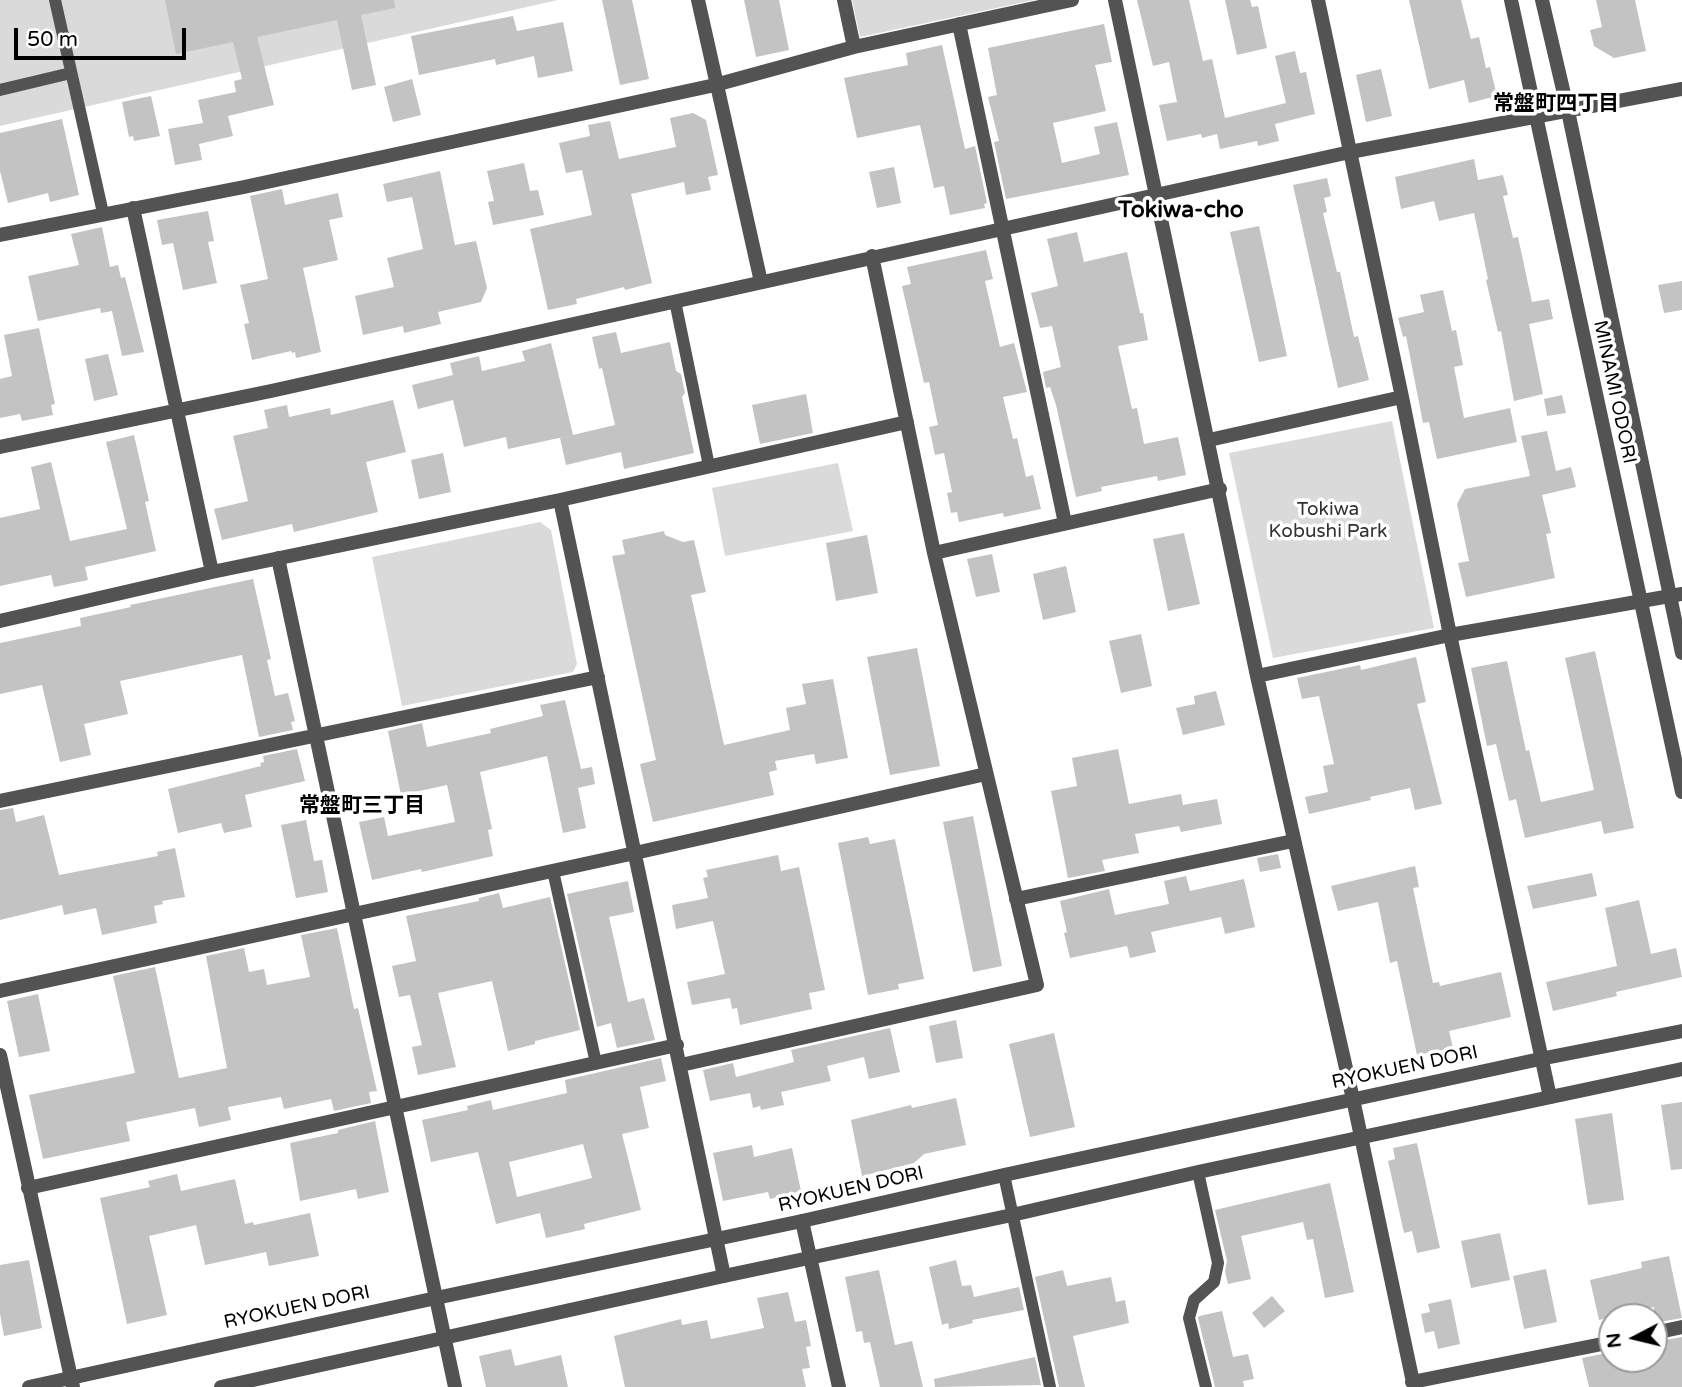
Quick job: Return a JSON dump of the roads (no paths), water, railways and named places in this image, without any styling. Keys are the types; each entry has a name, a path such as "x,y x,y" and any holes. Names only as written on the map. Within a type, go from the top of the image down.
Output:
{"street":[{"path":"698,0 761,282"},
{"path":"844,0 854,47"},
{"path":"0,235 257,184 715,85 854,47 1072,0"},
{"path":"1115,0 1220,489 1257,676 1353,1099 1413,1385 1598,1345"},
{"path":"1318,0 1450,635 1550,1097"},
{"name":"MINAMI ODORI","path":"1511,0 1682,792"},
{"name":"MINAMI ODORI","path":"1542,0 1676,595 1682,653"},
{"path":"959,24 1065,523"},
{"path":"0,447 271,391 1350,152 1682,89"},
{"path":"132,208 212,572"},
{"path":"681,1065 1037,985 934,553 872,256"},
{"path":"1209,440 1402,397"},
{"path":"0,621 212,572 560,500 907,422"},
{"path":"934,553 1220,489"},
{"path":"560,500 724,1276"},
{"path":"278,558 455,1387"},
{"path":"1257,676 1450,635 1676,595"},
{"path":"0,801 598,677"},
{"path":"0,990 986,774"},
{"path":"1016,899 1293,841"},
{"name":"RYOKUEN DORI","path":"29,1387 72,1382 436,1298 803,1221 1353,1099 1682,1031"},
{"path":"28,1188 677,1045"},
{"path":"0,1055 72,1382"},
{"path":"221,1387 1198,1172 1682,1069"},
{"path":"803,1221 839,1387"}],"lane":[{"path":"55,0 103,213"},
{"path":"0,90 71,73"},
{"path":"675,301 709,466"},
{"path":"553,871 596,1063"},
{"path":"1198,1172 1218,1263 1214,1282 1194,1300 1189,1318 1206,1387"},
{"path":"1004,1175 1050,1387"}],"district":[{"name":"常盤町四丁目","path":"1556,104"},
{"name":"Tokiwa-cho","path":"1181,211"},
{"name":"常盤町三丁目","path":"362,806"}],"park label":[{"name":"Tokiwa Kobushi Park","path":"1328,521"}]}
